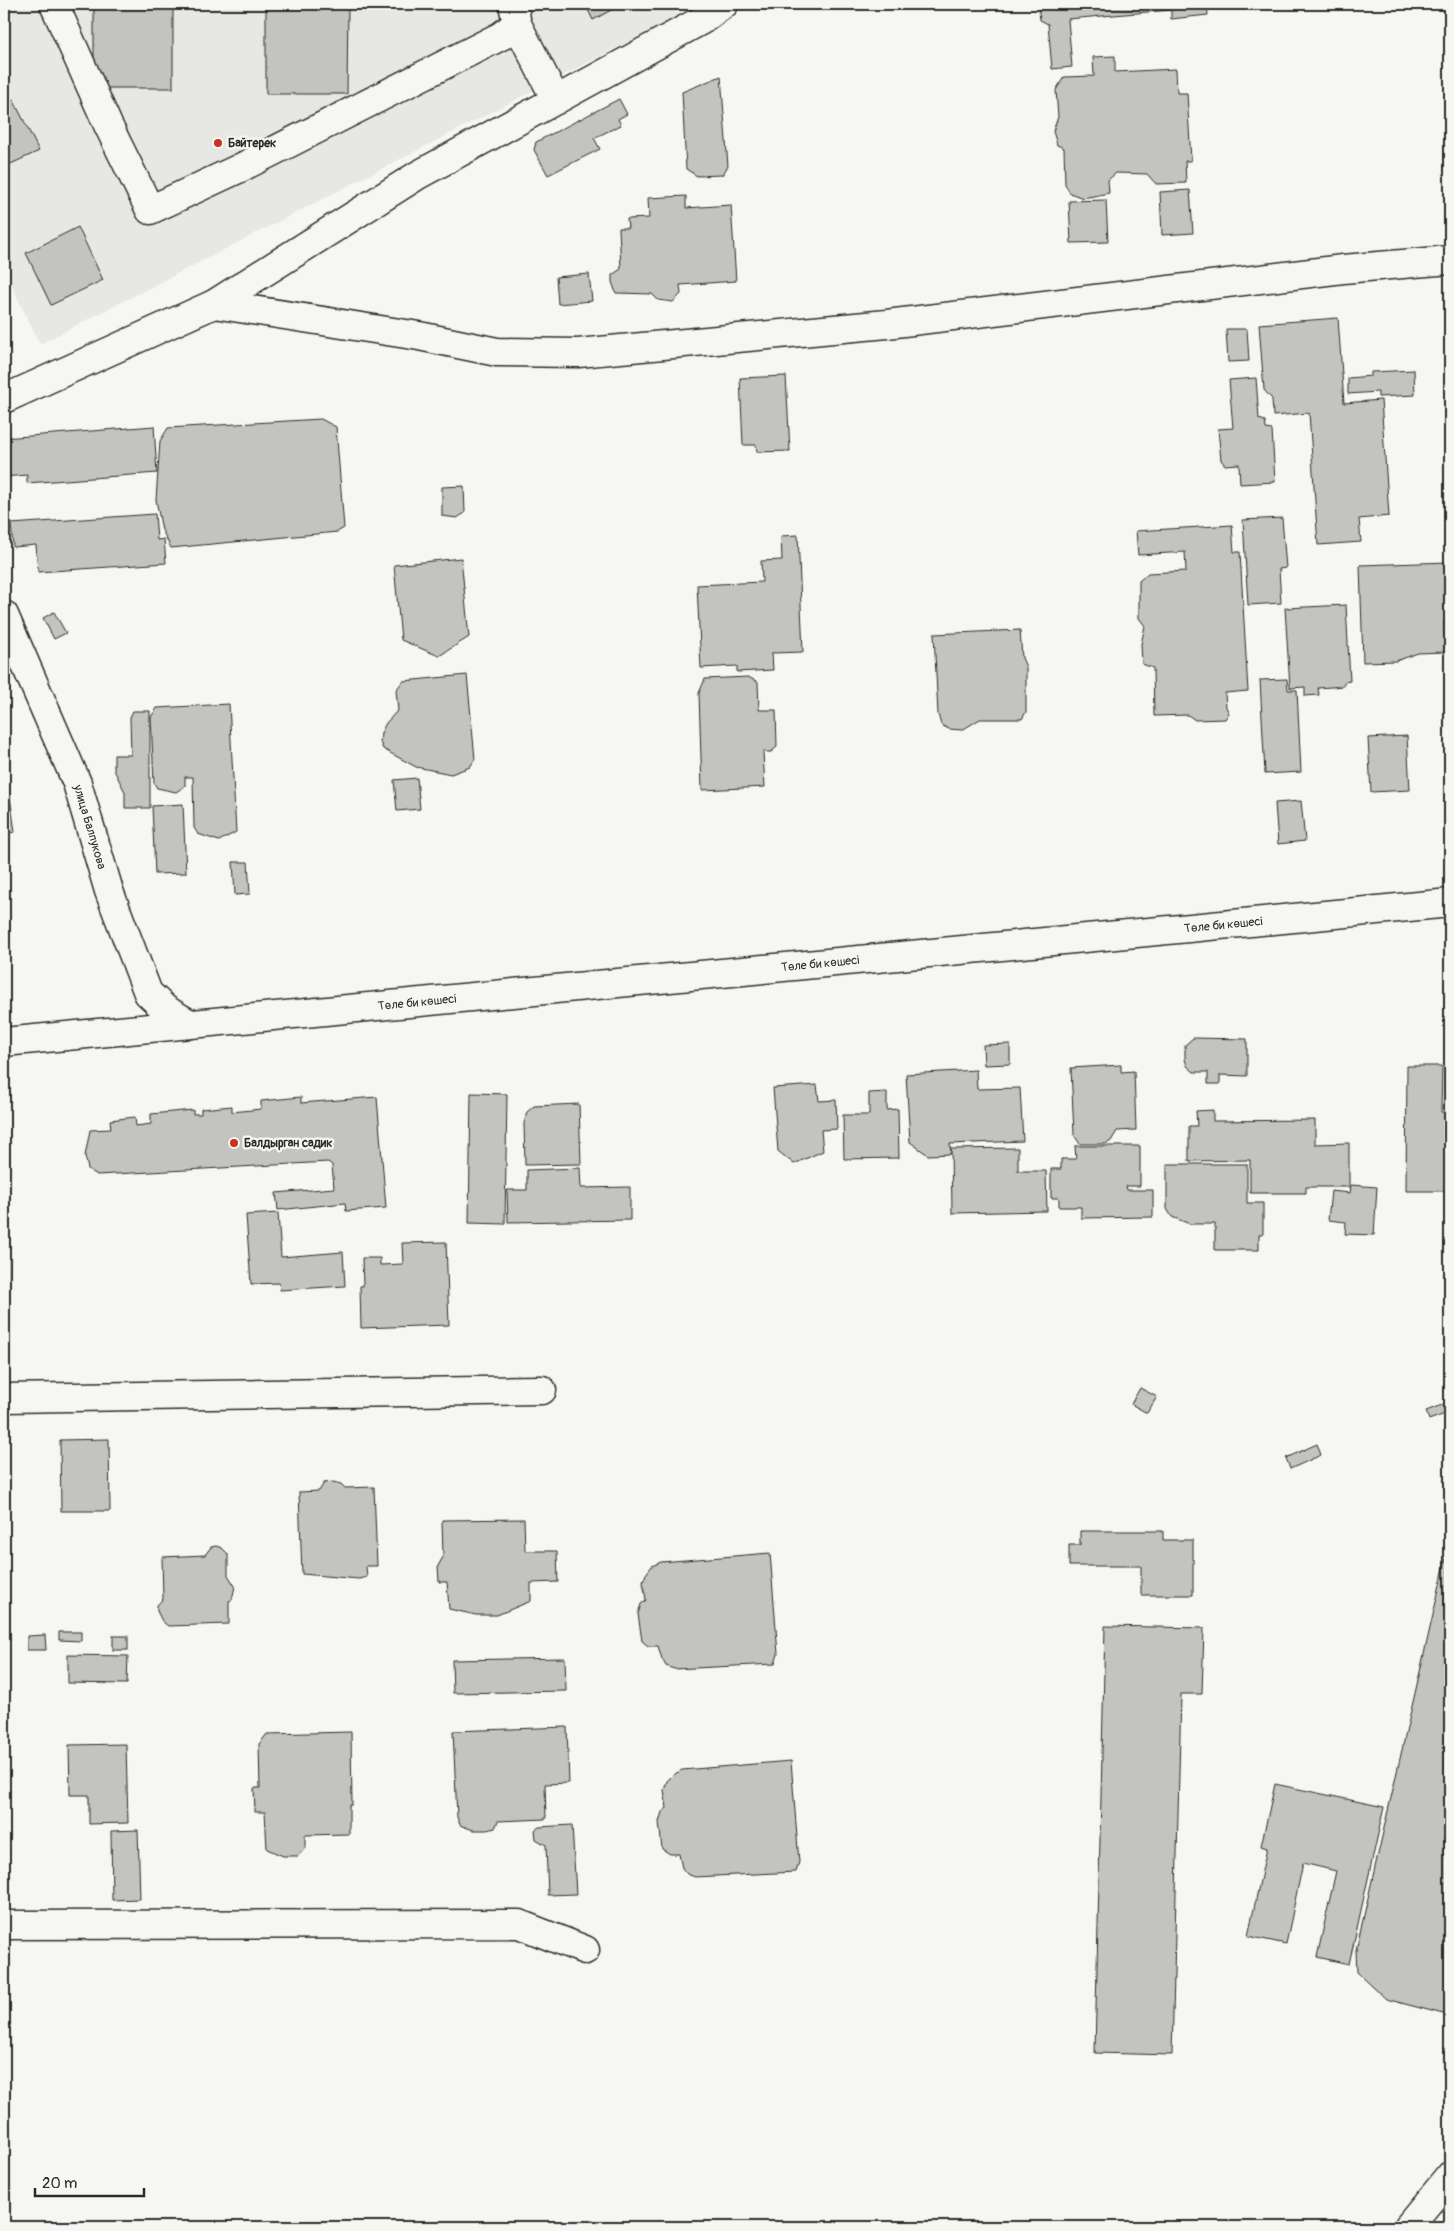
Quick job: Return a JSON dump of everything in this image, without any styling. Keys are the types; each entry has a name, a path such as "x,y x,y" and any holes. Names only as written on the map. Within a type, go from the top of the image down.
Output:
{"street":[{"path":"54,4 108,125 150,210 240,168 475,50 501,36 515,14"},
{"path":"4,399 214,304 418,175 554,95 702,20 724,4"},
{"path":"515,14 554,95"},
{"path":"214,304 419,336 497,352 578,353 887,324 1343,269 1450,260"},
{"name":"улица Балпукова","path":"4,615 77,783 109,891 148,993 165,1009 190,1024"},
{"name":"Төле би көшесі","path":"4,1042 1450,903"},
{"path":"4,1398 542,1390"},
{"path":"4,1925 518,1924 585,1950"},
{"path":"1408,2227 1450,2176"}],"shaded area":[{"name":"Байтерек","path":"4,4 672,4 679,16 40,344 4,270"}],"building":[{"path":"94,4 173,4 173,88 94,88"},
{"path":"266,4 348,4 347,94 266,94"},
{"path":"585,4 622,4 593,20"},
{"path":"1038,4 1207,4 1208,15 1171,19 1171,10 1068,19 1072,67 1052,69 1048,24 1040,20"},
{"path":"1115,56 1115,72 1176,69 1177,93 1187,93 1191,161 1185,161 1186,183 1156,184 1147,174 1116,173 1108,180 1109,193 1083,198 1070,193 1065,184 1064,148 1057,145 1053,131 1058,117 1056,90 1064,77 1094,76 1093,57"},
{"path":"721,76 728,166 722,175 697,176 686,169 682,92"},
{"path":"13,99 39,151 4,167 4,103"},
{"path":"619,99 627,114 618,119 621,125 594,138 600,149 548,175 534,150 536,142"},
{"path":"1190,190 1193,233 1162,235 1160,192"},
{"path":"686,196 686,208 731,205 736,281 680,285 681,294 673,302 658,300 652,294 616,293 612,282 612,275 621,269 619,228 628,228 627,219 649,218 648,198"},
{"path":"1106,200 1108,242 1071,243 1069,201"},
{"path":"78,227 103,280 51,305 26,253"},
{"path":"589,274 592,301 558,304 556,277"},
{"path":"1338,318 1344,403 1381,400 1389,516 1359,519 1361,542 1318,545 1309,413 1273,416 1272,399 1264,390 1259,324"},
{"path":"1226,329 1247,329 1249,361 1228,362"},
{"path":"1414,370 1415,395 1378,397 1378,392 1348,394 1348,378 1371,376 1371,372"},
{"path":"786,376 790,451 757,452 756,445 743,445 740,378"},
{"path":"1256,378 1259,419 1265,421 1266,429 1272,430 1275,482 1240,484 1239,464 1225,465 1221,460 1218,429 1233,428 1229,380"},
{"path":"321,419 336,427 344,528 337,532 171,548 162,530 156,500 160,441 168,428"},
{"path":"154,426 157,473 27,483 27,475 4,477 4,438"},
{"path":"464,486 465,513 457,518 442,516 442,487"},
{"path":"155,514 157,540 164,539 166,563 38,572 36,545 13,547 11,524"},
{"path":"1282,518 1286,568 1279,569 1281,603 1248,605 1243,520"},
{"path":"1232,525 1234,552 1240,552 1248,691 1225,693 1226,707 1229,713 1225,719 1195,720 1188,715 1154,716 1153,668 1142,664 1141,644 1145,626 1139,618 1139,581 1148,573 1186,571 1185,552 1138,555 1136,531"},
{"path":"798,535 803,652 772,653 773,670 737,672 737,666 701,668 697,585 762,582 761,561 782,560 781,536"},
{"path":"461,558 469,637 439,656 401,640 394,565"},
{"path":"1450,562 1450,622 1444,622 1445,652 1418,653 1396,661 1363,662 1360,565"},
{"path":"1346,605 1350,681 1344,682 1344,686 1318,688 1319,695 1305,696 1305,687 1290,688 1285,608"},
{"path":"54,612 66,633 54,639 43,618"},
{"path":"1020,630 1022,658 1026,667 1026,712 1022,719 980,719 962,730 949,729 941,725 938,714 934,634"},
{"path":"467,675 475,759 470,767 451,774 416,767 383,749 380,742 381,733 386,723 398,710 396,690 403,681"},
{"path":"748,677 758,682 759,710 776,710 777,747 771,752 763,752 765,787 702,790 699,693 705,679"},
{"path":"1287,679 1288,690 1297,690 1301,772 1265,774 1260,680"},
{"path":"229,704 236,832 219,841 198,834 194,828 193,777 185,777 185,786 176,792 157,788 154,783 151,717 157,708"},
{"path":"133,711 150,711 150,808 125,808 125,792 114,770 114,755 131,755 130,717"},
{"path":"1407,736 1410,790 1371,792 1368,738"},
{"path":"4,754 15,832 4,834"},
{"path":"417,778 420,809 397,811 394,780"},
{"path":"1301,801 1305,841 1278,844 1275,803"},
{"path":"183,804 186,873 155,874 152,806"},
{"path":"233,862 248,862 250,894 235,895"},
{"path":"1193,1038 1247,1039 1247,1076 1220,1075 1220,1084 1208,1084 1208,1072 1194,1072 1187,1066 1185,1045"},
{"path":"1010,1044 1010,1064 984,1065 983,1045"},
{"path":"1121,1065 1121,1072 1134,1071 1136,1130 1117,1131 1111,1141 1106,1144 1080,1144 1074,1135 1071,1068"},
{"path":"1446,1065 1450,1065 1450,1106 1445,1106"},
{"path":"1407,1066 1442,1066 1441,1112 1450,1113 1450,1191 1406,1191"},
{"path":"976,1070 977,1089 1020,1088 1023,1141 950,1144 951,1154 928,1155 910,1142 906,1074"},
{"path":"817,1085 819,1101 836,1100 837,1129 821,1130 823,1151 794,1164 778,1151 773,1088"},
{"path":"887,1092 887,1110 898,1109 899,1158 844,1159 843,1115 869,1115 869,1093"},
{"path":"471,1093 507,1094 505,1224 469,1223"},
{"name":"Балдырган садик","path":"301,1097 301,1103 377,1097 386,1208 346,1211 345,1203 278,1210 276,1193 334,1188 332,1165 328,1162 97,1175 88,1169 85,1156 90,1130 111,1129 110,1120 135,1117 136,1126 151,1124 151,1114 193,1110 193,1114 201,1114 201,1109 232,1106 232,1112 261,1109 261,1101"},
{"path":"579,1104 581,1164 525,1165 524,1123 527,1112 534,1106"},
{"path":"1213,1110 1213,1121 1315,1120 1315,1144 1349,1143 1349,1187 1306,1187 1306,1193 1250,1193 1250,1160 1189,1161 1189,1126 1197,1126 1196,1111"},
{"path":"1075,1146 1140,1146 1140,1186 1126,1186 1127,1190 1153,1190 1153,1217 1081,1218 1081,1207 1059,1207 1059,1198 1051,1198 1051,1169 1061,1169 1061,1159 1076,1159"},
{"path":"1018,1148 1018,1171 1046,1171 1047,1211 952,1213 951,1149"},
{"path":"1167,1164 1247,1164 1247,1203 1263,1203 1263,1235 1259,1235 1259,1250 1215,1250 1215,1224 1190,1224 1172,1217 1167,1209"},
{"path":"580,1168 581,1188 630,1187 630,1220 508,1222 507,1190 527,1190 527,1170"},
{"path":"1351,1185 1377,1187 1374,1235 1345,1234 1346,1222 1328,1220 1331,1191 1350,1193"},
{"path":"278,1213 281,1257 343,1252 345,1286 280,1290 279,1283 251,1284 246,1215"},
{"path":"4,1228 7,1228 8,1318 4,1318"},
{"path":"446,1242 449,1325 361,1328 360,1286 363,1286 362,1258 380,1258 380,1265 403,1264 402,1243"},
{"path":"1140,1388 1157,1397 1147,1413 1131,1404"},
{"path":"1450,1402 1450,1412 1429,1420 1426,1411"},
{"path":"109,1439 110,1511 61,1511 60,1440"},
{"path":"1317,1444 1321,1455 1290,1469 1286,1458"},
{"path":"333,1482 341,1484 345,1488 374,1487 377,1566 366,1566 367,1577 359,1579 302,1574 299,1492 319,1491 324,1483"},
{"path":"524,1519 525,1551 557,1551 558,1582 531,1583 531,1601 497,1615 476,1615 449,1609 447,1582 439,1582 438,1566 443,1557 442,1520"},
{"path":"1080,1531 1163,1531 1163,1540 1193,1540 1193,1595 1141,1595 1141,1566 1069,1566 1069,1545 1080,1545"},
{"path":"1450,1541 1450,2012 1443,2014 1386,1999 1357,1972 1356,1950"},
{"path":"211,1547 222,1548 228,1554 228,1575 235,1586 232,1600 229,1601 229,1624 168,1626 162,1621 157,1611 157,1605 163,1599 162,1557 205,1555"},
{"path":"770,1553 778,1654 775,1664 674,1669 666,1666 658,1646 648,1646 642,1641 638,1614 641,1604 646,1600 643,1582 652,1566 661,1562"},
{"path":"1105,1626 1204,1628 1202,1694 1181,1694 1172,2055 1095,2053"},
{"path":"59,1632 81,1632 81,1641 59,1640"},
{"path":"45,1635 46,1650 27,1650 27,1636"},
{"path":"113,1636 128,1636 128,1650 113,1650"},
{"path":"68,1655 128,1656 127,1684 68,1683"},
{"path":"565,1658 566,1691 453,1693 452,1660"},
{"path":"567,1727 569,1783 545,1784 546,1819 498,1821 495,1828 487,1830 473,1830 460,1825 457,1817 453,1731"},
{"path":"351,1732 352,1805 349,1805 349,1834 305,1835 305,1848 298,1856 283,1856 267,1849 265,1812 255,1812 254,1788 260,1788 259,1744 267,1734"},
{"path":"126,1744 128,1823 89,1824 89,1795 70,1795 69,1745"},
{"path":"791,1761 799,1862 796,1872 695,1877 687,1874 682,1868 679,1854 670,1854 662,1849 659,1822 662,1812 667,1808 664,1790 667,1781 673,1775 682,1770"},
{"path":"1275,1784 1384,1807 1349,1964 1317,1957 1336,1871 1303,1863 1286,1944 1248,1936 1267,1848 1261,1846"},
{"path":"572,1825 576,1894 548,1895 546,1845 536,1839 535,1830 539,1827"},
{"path":"138,1830 140,1899 112,1900 111,1831"}],"place":[{"name":"Байтерек","path":"218,143"},
{"name":"Балдырган садик","path":"234,1143"}]}
